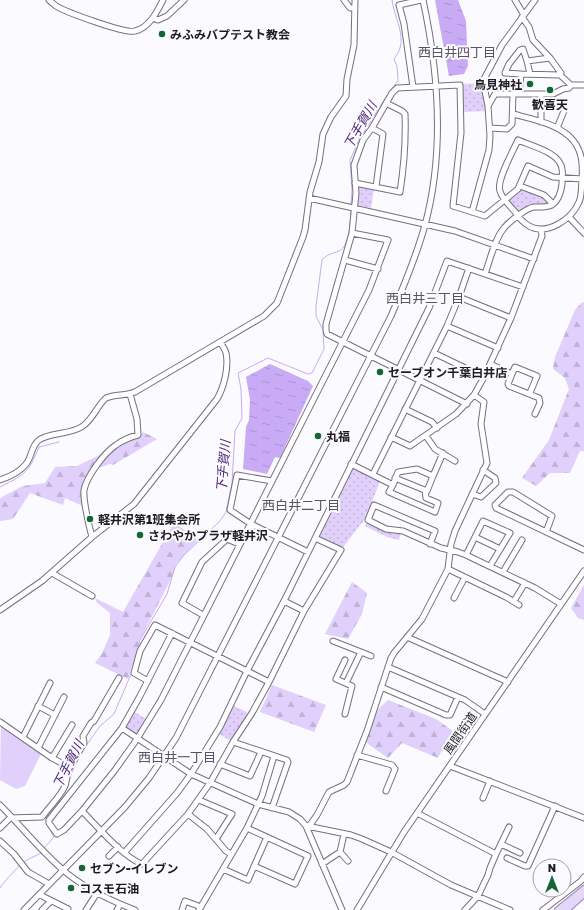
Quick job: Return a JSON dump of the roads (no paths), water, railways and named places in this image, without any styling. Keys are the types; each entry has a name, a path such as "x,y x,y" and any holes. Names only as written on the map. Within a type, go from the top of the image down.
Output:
{"main road":[{"path":"558,910 584,889"},
{"path":"566,910 584,894"}],"street":[{"path":"49,0 60,8 106,25 131,32 139,29 152,19 163,0"},
{"path":"152,19 158,20 167,16 184,0"},
{"path":"344,0 350,8 354,8"},
{"path":"0,480 26,465 34,446 40,439 74,430 83,426 89,421 106,398 110,396 130,394 264,316 277,303 305,230 311,186 319,162 325,129 331,117 346,96 347,79 354,45 355,0"},
{"path":"24,910 102,831 149,778 184,725 391,316 409,275 425,224 436,156 438,122 437,86 433,51 422,0 399,5 404,24 413,87"},
{"path":"515,0 529,27 533,40 550,58 561,73 560,75 571,85"},
{"path":"472,212 489,150 490,128 488,106 483,81 502,45 534,0"},
{"path":"530,74 523,49 520,50 508,64 505,72 521,74 560,75"},
{"path":"527,60 550,58"},
{"path":"490,128 507,129 512,124 516,94 521,74"},
{"path":"466,404 327,334 326,330 352,233 352,208 355,183 354,165 363,140 372,128 394,90 397,88 460,85 461,133 453,206 485,216 515,192 520,186 528,166 553,177 582,179"},
{"path":"488,106 495,94 553,94 569,88 571,85 584,85"},
{"path":"541,94 541,122"},
{"path":"355,183 400,192 406,134 404,114 402,111 386,103"},
{"path":"557,128 564,111"},
{"path":"485,274 495,245 503,229 518,216 527,209 533,207 547,207 558,200 560,195 562,168 556,157 518,140 499,186 499,190 518,216 530,226 541,229 550,227 569,217 579,203 581,195 583,163 578,146 570,137 557,128 532,118 513,114"},
{"path":"372,128 383,134 376,187"},
{"path":"520,186 544,195 553,204"},
{"path":"309,198 455,231 534,259"},
{"path":"569,217 584,233"},
{"path":"391,437 410,446 456,414 474,395 498,348 511,318 542,236 541,229"},
{"path":"172,633 122,728 51,816 49,823 58,834 64,830 82,811 115,770 137,739 161,700 369,290 388,240 352,233"},
{"path":"345,260 378,268"},
{"path":"124,853 177,793 191,774 220,727 399,370 429,308 447,260 523,287"},
{"path":"373,474 447,326 469,268"},
{"path":"459,297 511,318"},
{"path":"447,326 498,348"},
{"path":"0,610 52,573 92,537 134,504 217,399 225,381 226,363 226,352 220,342"},
{"path":"434,353 484,377"},
{"path":"490,364 512,374"},
{"path":"530,394 537,376 515,367 508,384 509,386 539,398 540,403 535,414"},
{"path":"92,537 88,522 84,491 96,466 111,448 127,438 138,435 137,419 130,394"},
{"path":"306,826 310,825 317,815 329,792 347,782 394,653 426,614 448,569 450,550 455,531 486,463 481,424 484,402 474,395"},
{"path":"405,408 432,422 437,428"},
{"path":"426,436 435,449 455,461"},
{"path":"425,490 427,491 443,453"},
{"path":"352,464 393,485"},
{"path":"425,490 426,498 438,503 434,512 390,492 398,472 417,470 433,476"},
{"path":"472,494 481,497 496,483 495,478 483,470"},
{"path":"272,481 238,475 230,510 251,524 308,552"},
{"path":"395,478 425,490"},
{"path":"546,532 552,516 513,492 508,492 495,505 496,508 546,532 584,550"},
{"path":"430,544 435,531 374,505 368,520 386,529 403,531 430,544 466,555 525,583 561,604"},
{"path":"466,555 483,521 510,533 490,566"},
{"path":"475,537 500,549"},
{"path":"82,811 124,853 142,864 188,814 210,783 233,742 252,713 304,611 341,550 315,538"},
{"path":"204,615 182,603 202,562 227,539 239,544"},
{"path":"502,572 522,540"},
{"path":"448,569 514,601 519,605"},
{"name":"風間街道","path":"357,910 391,852 417,813 584,571"},
{"path":"52,573 92,596"},
{"path":"454,598 465,577"},
{"path":"514,601 525,583"},
{"path":"284,601 304,611"},
{"path":"148,681 134,673 140,652 155,624 269,682"},
{"path":"407,638 508,682"},
{"path":"333,641 371,656"},
{"path":"346,683 361,652"},
{"path":"345,714 352,686 336,679 346,660"},
{"path":"388,667 458,697 485,714"},
{"path":"0,828 10,818 42,817 56,800 65,785 69,767 72,765 84,742 83,736 100,711 119,678"},
{"path":"23,737 50,683"},
{"path":"381,687 446,715 450,715 458,697"},
{"path":"38,748 64,697"},
{"path":"38,706 55,715"},
{"path":"0,722 52,758 69,767"},
{"path":"52,758 72,725"},
{"path":"122,728 191,774 258,804 289,812 300,819 306,826 342,910"},
{"path":"233,742 287,760 288,762 272,808"},
{"path":"220,764 250,776 261,752"},
{"path":"182,910 186,901 200,909 247,828 258,804 274,756"},
{"path":"357,756 392,765 395,769 386,791"},
{"path":"450,766 584,818"},
{"path":"483,798 490,781"},
{"path":"199,800 232,814 216,839"},
{"path":"0,805 43,850 73,878 97,893 135,910"},
{"path":"508,858 528,866 555,806"},
{"path":"417,813 496,854"},
{"path":"188,814 207,829 226,851 231,854"},
{"path":"306,826 362,839 391,852 451,885 510,910"},
{"path":"465,910 478,896 509,827"},
{"path":"247,828 308,856 295,884 254,866"},
{"path":"322,864 340,852 344,834"},
{"path":"223,869 248,880 267,837"},
{"path":"0,841 14,854 28,872 49,884"},
{"path":"501,844 520,854"},
{"path":"108,856 118,847"},
{"path":"340,852 348,861"},
{"path":"543,910 581,881 584,877"},
{"path":"86,910 97,893"},
{"path":"40,894 50,901 68,909 67,910"},
{"path":"42,910 50,901"},
{"path":"117,910 120,904"}],"water":[{"path":"435,0 458,0 466,21 468,66 464,74 449,76"},
{"path":"270,364 308,381 313,386 280,458 275,457 267,474 243,469 246,427 249,420 250,400 246,377"}],"waterway":[{"name":"下手賀川","path":"351,205 352,191 350,160 359,140 398,81 397,66 394,59 400,49 401,36 392,0"},
{"name":"下手賀川","path":"137,653 140,640 167,594 175,567 184,555 220,521 226,512 232,483 235,431 242,418 241,389 238,373 268,358 308,374 312,373 324,349 323,330 316,316 322,260 328,255 343,248 349,233 351,210"},
{"path":"0,487 25,472 32,463 39,447 59,442"},
{"name":"下手賀川","path":"68,784 83,750 100,726 114,714 131,674"},
{"name":"下手賀川","path":"46,821 47,816 64,792"},
{"name":"下手賀川","path":"44,848 54,837 47,825"},
{"name":"下手賀川","path":"23,862 41,853"},
{"name":"下手賀川","path":"0,888 20,865"}],"place":[{"name":"みふみバプテスト教会","path":"162,34"},
{"name":"鳥見神社","path":"530,84"},
{"name":"歓喜天","path":"550,90"},
{"name":"セーブオン千葉白井店","path":"380,372"},
{"name":"丸福","path":"318,436"},
{"name":"軽井沢第1班集会所","path":"90,519"},
{"name":"さわやかプラザ軽井沢","path":"140,535"},
{"name":"セブン-イレブン","path":"82,868"},
{"name":"コスモ石油","path":"71,888"}],"district":[{"name":"西白井四丁目","path":"457,52"},
{"name":"西白井三丁目","path":"425,298"},
{"name":"西白井二丁目","path":"301,505"},
{"name":"西白井一丁目","path":"177,757"}]}
